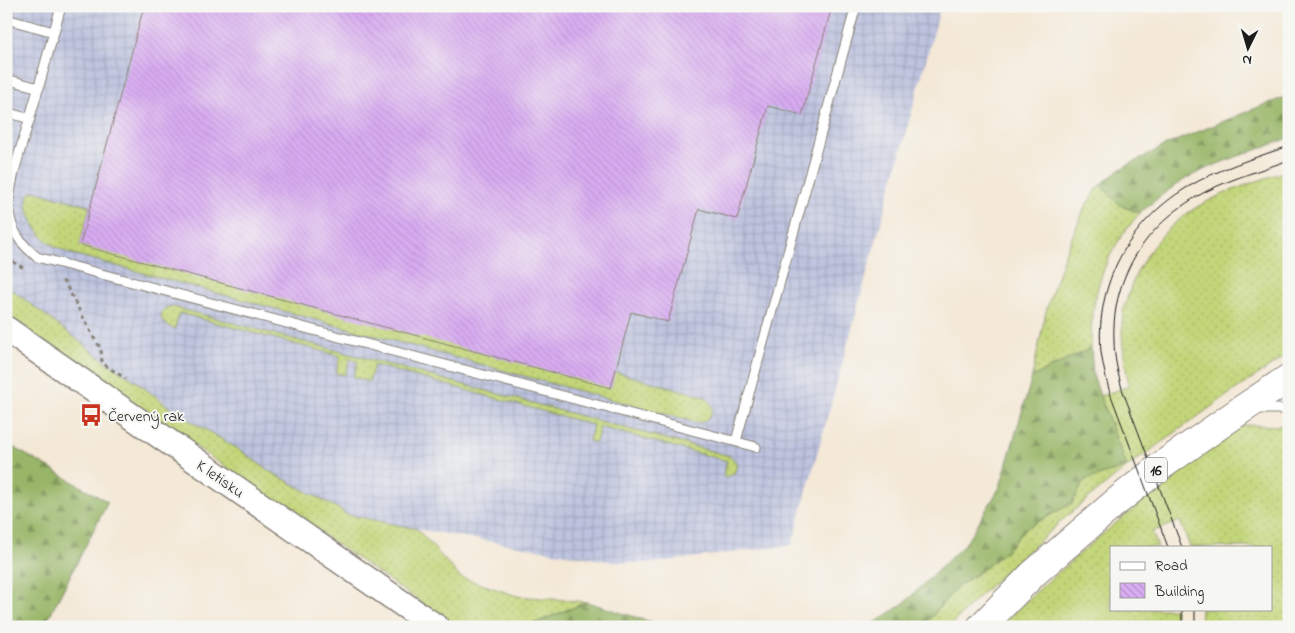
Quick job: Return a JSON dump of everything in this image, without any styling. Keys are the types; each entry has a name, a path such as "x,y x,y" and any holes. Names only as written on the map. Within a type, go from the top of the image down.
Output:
{"highway":[{"name":"16","path":"980,627 1033,574 1116,502 1162,466 1289,378"}],"street":[{"name":"K letisku","path":"6,329 436,627"}],"lane":[{"path":"61,6 9,198 10,217 16,236 37,257 756,447"},
{"path":"736,441 856,6"},
{"path":"6,19 54,32"},
{"path":"6,79 39,88"},
{"path":"6,112 30,119"},
{"path":"1241,410 1289,409"}],"path":[{"path":"6,257 18,266 28,269"},
{"path":"60,278 65,283 101,349 102,363 126,379"}],"shaded area":[{"path":"6,6 941,6 792,545 652,563 614,562 417,529 345,514 341,510 268,471 239,450 174,411 162,400 105,361 6,285"}],"green space":[{"path":"1289,96 1289,138 1224,161 1187,178 1163,194 1140,213 1121,206 1100,185 1119,170 1168,144"},
{"path":"1289,170 1289,354 1127,467 1100,396 1129,386 1123,350 1122,323 1124,306 1137,272 1163,235 1185,215 1208,201 1230,191"},
{"path":"1100,185 1121,206 1140,213 1108,259 1093,310 1091,348 1032,377 1046,311 1064,256 1086,205"},
{"path":"33,191 90,206 80,245 615,372 703,396 711,404 712,413 706,420 694,422 69,253 48,242 34,225 27,202"},
{"path":"6,285 174,411 240,450 269,471 341,510 345,514 417,529 460,577 517,596 587,602 525,627 456,627 6,315"},
{"path":"170,306 730,456 736,462 736,468 730,476 723,477 727,461 600,427 596,443 589,441 593,425 374,365 369,382 353,377 358,362 350,359 345,375 336,373 340,356 179,313 175,329 164,322 161,315"},
{"path":"1091,348 1093,375 1127,467 1085,480 1072,503 1023,530 1010,547 955,589 923,627 869,627 904,603 966,543 1000,487 1032,377"},
{"path":"1244,425 1289,426 1289,627 1200,627 1201,610 1272,610 1272,546 1190,546 1180,521 1152,532 1158,546 1110,546 1110,610 1175,610 1175,627 999,627 1027,600 1114,525 1235,430"},
{"path":"6,443 108,502 44,627 6,627"},
{"path":"1127,467 1068,515 979,596 949,627 923,627 955,589 1010,547 1023,530 1072,503 1085,480"},
{"path":"587,602 641,619 670,627 525,627"}],"building":[{"path":"144,6 832,6 802,115 768,106 737,219 699,209 668,322 631,312 611,388 80,245"}],"tram line":[{"path":"1168,546 1110,393 1105,372 1101,352 1101,327 1110,279 1132,237 1166,202 1186,188 1211,175 1236,164 1289,146"},
{"path":"1182,546 1122,389 1115,359 1114,340 1115,316 1119,293 1127,271 1138,252 1152,233 1168,217 1187,203 1217,186 1289,160"},
{"path":"1182,610 1182,627"},
{"path":"1195,610 1195,627"}],"place":[{"name":"Červený rak","path":"91,415"}]}
